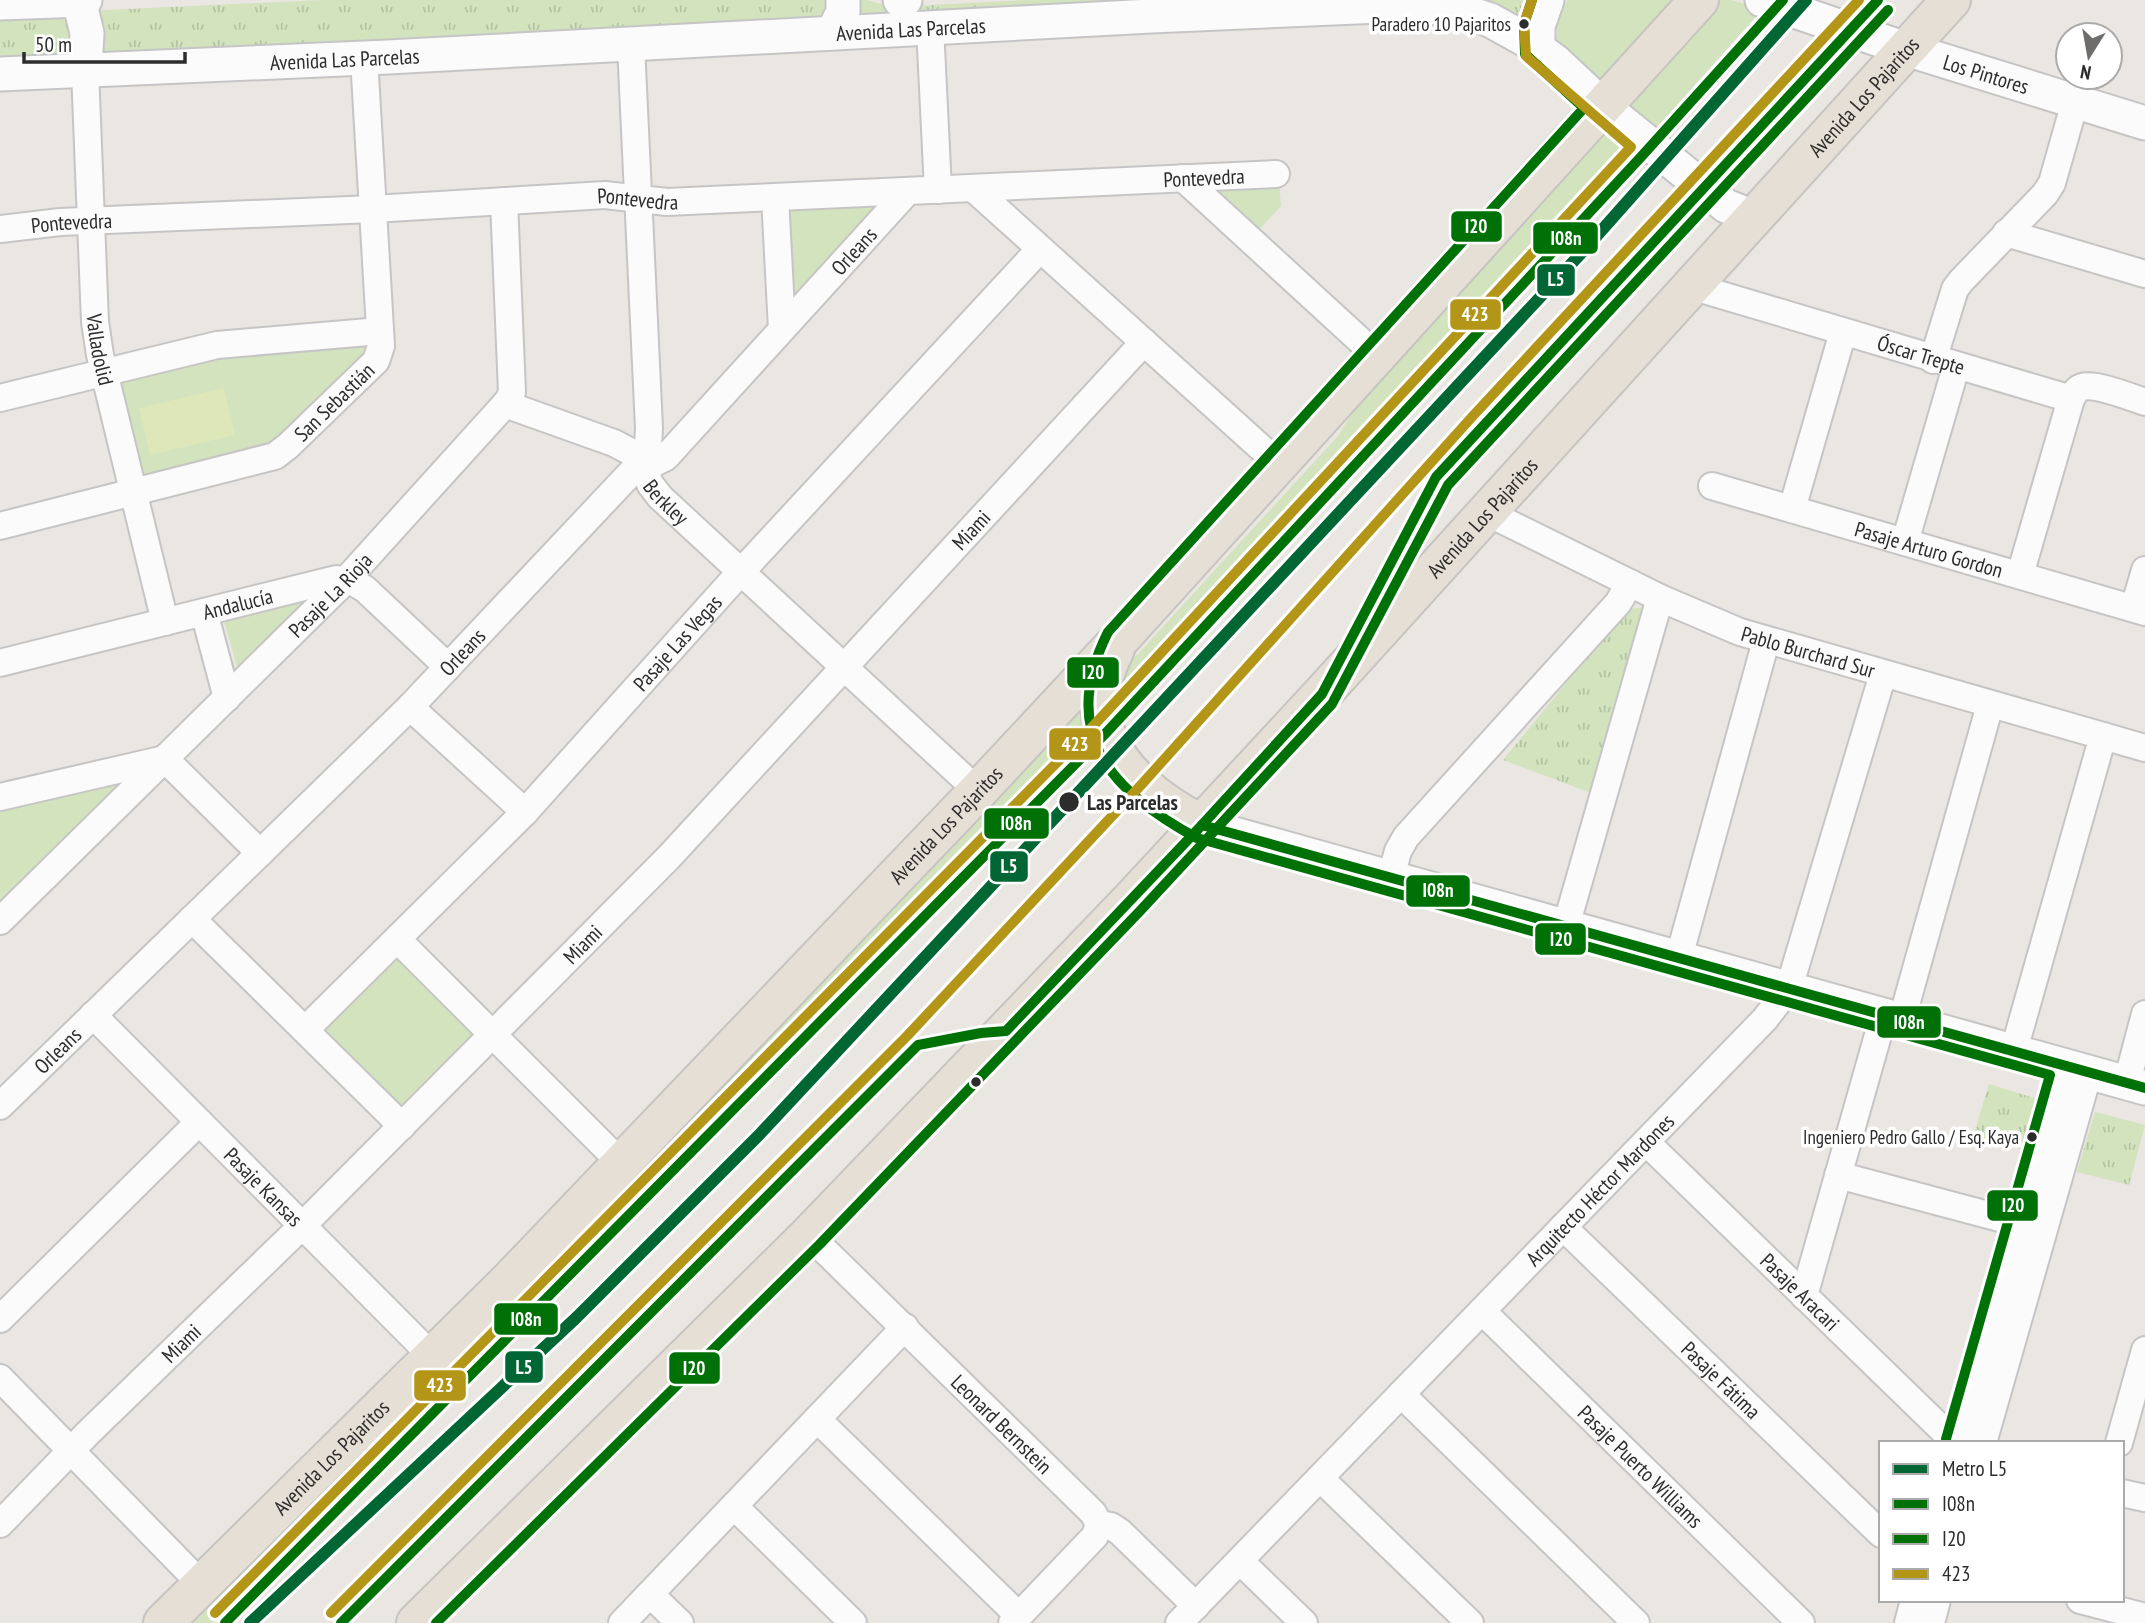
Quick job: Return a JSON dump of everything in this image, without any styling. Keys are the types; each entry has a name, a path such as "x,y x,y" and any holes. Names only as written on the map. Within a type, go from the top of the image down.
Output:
{"main road":[{"name":"Avenida Los Pajaritos","path":"163,1623 623,1165 978,790 1119,640 1699,0"},
{"name":"Avenida Los Pajaritos","path":"416,1623 809,1235 1202,825 1951,0"},
{"path":"1119,640 1102,682 1102,725 1111,746 1129,771 1160,800 1202,825"}],"street":[{"path":"79,0 87,33 85,70"},
{"path":"0,3 85,0"},
{"path":"833,32 843,12 843,0"},
{"path":"1538,48 1538,26 1547,0"},
{"path":"1762,0 1906,49"},
{"name":"Avenida Las Parcelas","path":"0,74 631,45 930,27 1155,8 1429,7 1469,13 1490,20 1538,48 1604,107 1726,206 1753,217"},
{"path":"930,27 938,190"},
{"name":"Berkley","path":"631,45 649,436 642,461 645,475 655,491 978,790"},
{"name":"Los Pintores","path":"1906,49 2145,123"},
{"name":"San Sebastián","path":"0,526 266,459 282,451 376,361 381,352 364,58"},
{"name":"Valladolid","path":"85,70 95,322 104,372 165,622"},
{"path":"1905,542 1945,363 1955,289 2045,194 2052,183 2075,102"},
{"name":"Pontevedra","path":"0,229 91,221 373,209 605,195 667,202 1276,174"},
{"path":"1184,178 1377,356"},
{"path":"973,188 1279,464"},
{"name":"Orleans","path":"0,1106 410,707 642,461 656,462 666,457 908,191"},
{"path":"775,197 782,329"},
{"path":"503,201 512,392 505,404 614,443 642,461"},
{"path":"2006,233 2145,274"},
{"name":"Pasaje Las Vegas","path":"306,1030 525,812 741,571 1040,249"},
{"name":"Óscar Trepte","path":"1691,286 2071,400"},
{"path":"0,398 232,343 380,331"},
{"path":"1791,509 1843,332"},
{"name":"Miami","path":"0,1524 302,1226 669,857 1144,342"},
{"path":"2020,575 2071,400 2080,388 2093,386 2145,402"},
{"name":"Pasaje La Rioja","path":"0,921 346,580 505,404"},
{"name":"Pasaje Arturo Gordon","path":"1712,486 2139,610"},
{"name":"Pablo Burchard Sur","path":"1486,512 1715,623 1766,641 2145,748"},
{"path":"2139,610 2145,569"},
{"name":"Andalucía","path":"0,663 326,580 346,580"},
{"path":"346,580 365,589 448,667"},
{"path":"1391,877 1405,837 1618,603 1630,583"},
{"path":"1566,926 1660,598"},
{"path":"204,612 227,698"},
{"path":"1679,957 1766,641"},
{"name":"Arquitecto Héctor Mardones","path":"1188,1614 1765,1019 1789,988 1883,674"},
{"path":"1804,1296 1838,1175 1893,1017 1990,705"},
{"path":"410,707 525,812"},
{"path":"2014,1050 2103,736"},
{"path":"0,797 165,759 260,853"},
{"path":"1202,825 2136,1085 2145,1014"},
{"path":"192,919 402,1126"},
{"path":"397,939 623,1165"},
{"name":"Pasaje Kansas","path":"93,1015 433,1357"},
{"path":"1958,1441 2022,1224 2078,1068"},
{"path":"1984,1441 2078,1068"},
{"path":"0,1319 200,1122"},
{"name":"Pasaje Aracari","path":"1646,1142 1955,1441"},
{"path":"1838,1175 2022,1224"},
{"name":"Pasaje Fátima","path":"1563,1227 1879,1532"},
{"name":"Leonard Bernstein","path":"809,1235 1093,1513 1099,1524 1111,1526 1120,1532 1188,1614"},
{"name":"Pasaje Puerto Williams","path":"1482,1311 1801,1623"},
{"path":"622,1623 905,1327"},
{"path":"2120,1441 2145,1350"},
{"path":"0,1378 202,1586"},
{"path":"1401,1394 1636,1623"},
{"path":"817,1419 1015,1620 1095,1536 1099,1524"},
{"path":"1320,1478 1470,1623"},
{"path":"2124,1493 2145,1498"},
{"path":"734,1506 853,1623"},
{"path":"1240,1561 1304,1623"},
{"path":"650,1594 680,1623"},
{"path":"1908,1623 1913,1602"},
{"path":"1931,1623 1936,1602"},
{"path":"2088,1602 2145,1617"}],"green space":[{"path":"322,0 867,0 891,7 1028,0 1347,0 0,62 0,15"},
{"path":"1442,0 1538,0 1530,27"},
{"path":"1568,0 1680,0 1606,85 1557,44 1557,15"},
{"path":"1715,0 1731,0 1762,9 1655,130 1625,106"},
{"path":"1607,125 1634,148 1114,710 1125,668 1338,436 1364,394"},
{"path":"1279,182 1281,206 1255,234 1199,185"},
{"path":"887,201 788,308 785,205"},
{"path":"372,338 373,353 268,444 144,479 117,380 247,349"},
{"path":"224,388 235,435 150,455 139,408"},
{"path":"328,587 239,673 222,614"},
{"path":"1648,607 1594,794 1503,760 1627,609"},
{"path":"1093,684 1091,731 753,1082 211,1623 182,1623"},
{"path":"141,770 0,906 0,806"},
{"path":"398,945 481,1035 404,1108 319,1024"},
{"path":"1989,1084 2037,1099 2024,1150 1973,1137"},
{"path":"2095,1112 2145,1125 2129,1185 2077,1172"}],"metro line":[{"name":"L5","path":"250,1623 577,1317 759,1135 1586,248 1806,0"}],"transit line":[{"name":"I20","path":"1532,0 1524,24 1525,54 1584,108 1108,632 1094,668 1088,700 1091,729 1101,755 1117,779 1166,820 1197,838 2050,1075 1946,1439"},
{"name":"423","path":"215,1613 1095,724 1631,147 1526,56 1524,24 1532,0"},
{"name":"I08n","path":"225,1623 1105,734 1640,158 1783,0"},
{"name":"423","path":"331,1613 908,1035 1142,784 1471,418 1859,0"},
{"name":"I08n","path":"341,1623 918,1045 1006,1031 1202,825 1322,694 1436,477 1878,0"},
{"name":"I20","path":"436,1623 819,1245 1140,911 1332,704 1448,485 1888,10"},
{"name":"I08n","path":"1202,825 2145,1088"}],"place":[{"name":"Paradero 10 Pajaritos","path":"1524,24"},
{"name":"Las Parcelas","path":"1069,802"},
{"name":"Ingeniero Pedro Gallo / Esq. Kaya","path":"2032,1137"}]}
